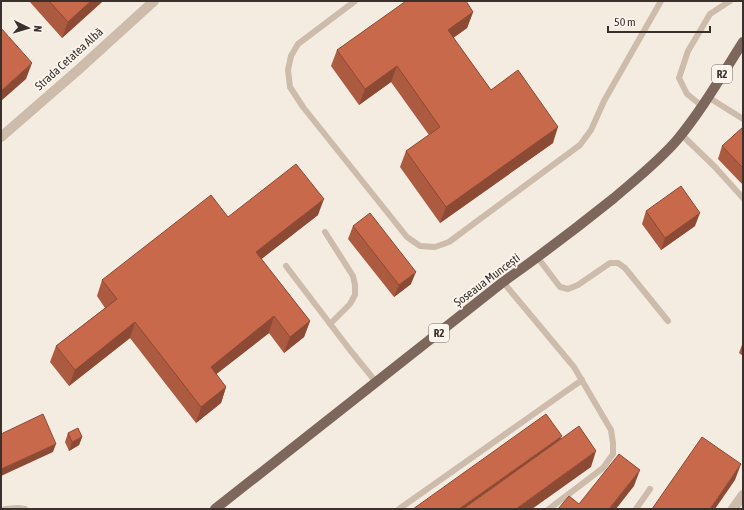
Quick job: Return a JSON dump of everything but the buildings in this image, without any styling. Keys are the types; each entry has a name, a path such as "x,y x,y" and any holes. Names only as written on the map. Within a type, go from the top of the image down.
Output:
{"main road":[{"name":"Șoseaua Muncești","path":"215,509 503,282 538,258 592,216 644,173 662,156 681,134 702,106 743,42"}],"street":[{"name":"Strada Cetatea Albă","path":"1,137 154,1"},
{"path":"733,509 743,495"}],"lane":[{"path":"355,1 298,44 291,56 288,70 290,87 303,107 407,237 420,246 435,247 449,242 580,145 591,130 604,101 661,1"},
{"path":"702,106 687,94 679,78 688,52 710,14 730,1"},
{"path":"708,97 743,119"},
{"path":"681,134 715,167 743,198"},
{"path":"325,232 352,276 355,285 354,295 350,304 330,324"},
{"path":"538,258 560,287 568,290 578,285 610,263 618,263 625,268 668,321"},
{"path":"286,266 376,382"},
{"path":"503,282 574,367 611,430 613,443 612,454 603,468 549,509"},
{"path":"399,509 582,380"},
{"path":"636,509 650,489"},
{"path":"5,509 24,509"}]}
